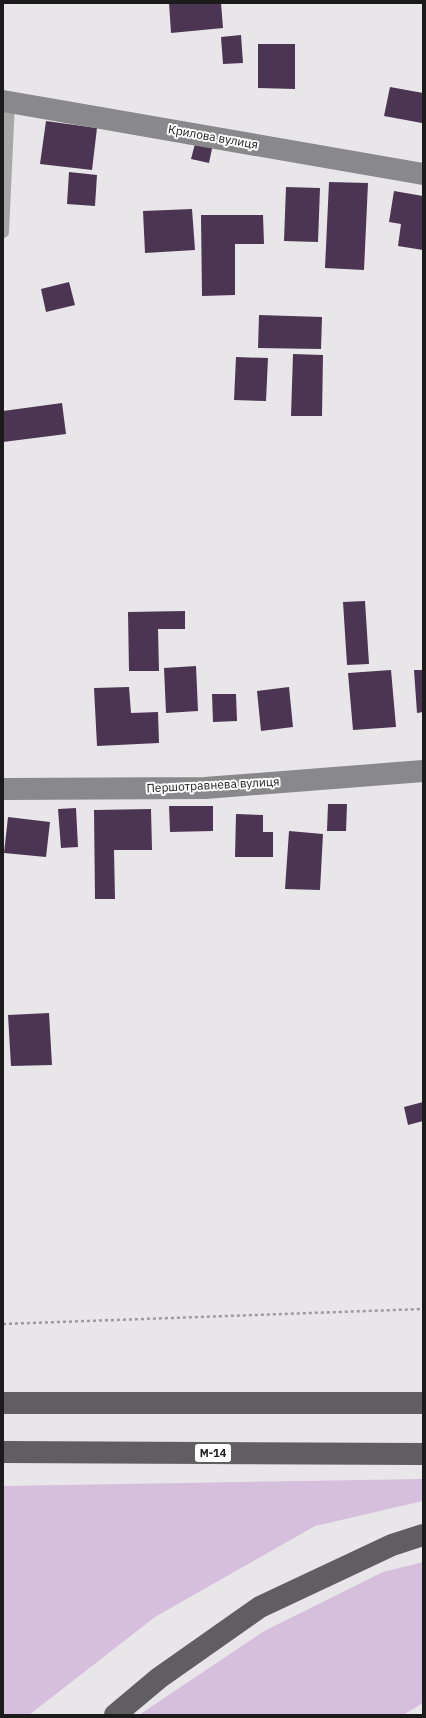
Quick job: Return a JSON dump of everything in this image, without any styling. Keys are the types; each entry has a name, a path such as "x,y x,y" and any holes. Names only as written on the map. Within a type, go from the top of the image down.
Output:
{"highway":[{"path":"3,1398 149,1404"},
{"path":"3,1403 423,1404"},
{"name":"М-14","path":"3,1452 423,1454"},
{"path":"115,1715 159,1678 260,1607 392,1545 423,1535"}],"street":[{"name":"Крилова вулиця","path":"6,101 423,174"},
{"name":"Першотравнева вулиця","path":"3,789 205,788 423,771"}],"lane":[{"path":"3,232 6,101"}],"path":[{"path":"3,1324 423,1309"}],"shaded area":[{"path":"423,1479 423,1501 315,1526 155,1617 29,1715 3,1715 3,1486"},
{"path":"423,1562 423,1703 403,1715 139,1715 264,1631 383,1572"}],"building":[{"path":"169,3 221,3 223,28 171,33"},
{"path":"241,35 243,63 223,64 221,37"},
{"path":"258,44 295,44 295,89 258,88"},
{"path":"390,87 423,93 422,123 384,116"},
{"path":"46,121 97,128 92,170 40,164"},
{"path":"196,140 213,144 209,163 191,159"},
{"path":"69,172 97,175 95,206 67,204"},
{"path":"329,182 368,183 364,270 325,268"},
{"path":"286,187 320,188 318,242 284,241"},
{"path":"394,191 423,196 423,250 398,246 401,224 389,222"},
{"path":"192,209 195,250 145,253 143,211"},
{"path":"201,215 263,215 264,244 235,244 235,295 202,296"},
{"path":"69,282 75,305 46,312 41,289"},
{"path":"259,315 322,317 321,349 258,348"},
{"path":"293,354 323,355 322,416 291,416"},
{"path":"236,357 268,358 266,401 234,400"},
{"path":"62,403 66,434 3,442 3,411"},
{"path":"365,601 369,664 347,665 343,602"},
{"path":"185,611 185,629 158,629 159,671 129,671 128,612"},
{"path":"196,666 198,711 166,713 164,668"},
{"path":"391,670 396,727 353,730 348,673"},
{"path":"414,670 423,670 423,712 417,713"},
{"path":"129,687 131,713 158,712 159,743 97,746 94,688"},
{"path":"289,687 293,727 261,731 257,691"},
{"path":"212,694 236,694 237,721 213,722"},
{"path":"328,804 347,804 346,831 327,831"},
{"path":"169,806 213,806 213,831 170,832"},
{"path":"76,808 78,847 61,848 58,809"},
{"path":"151,809 152,850 114,850 115,899 95,899 94,810"},
{"path":"236,814 263,815 263,832 273,832 273,857 235,857"},
{"path":"8,817 50,822 46,857 4,853"},
{"path":"289,831 323,834 320,890 285,889"},
{"path":"49,1013 52,1065 11,1066 8,1015"},
{"path":"423,1102 423,1121 408,1125 404,1107"}]}
